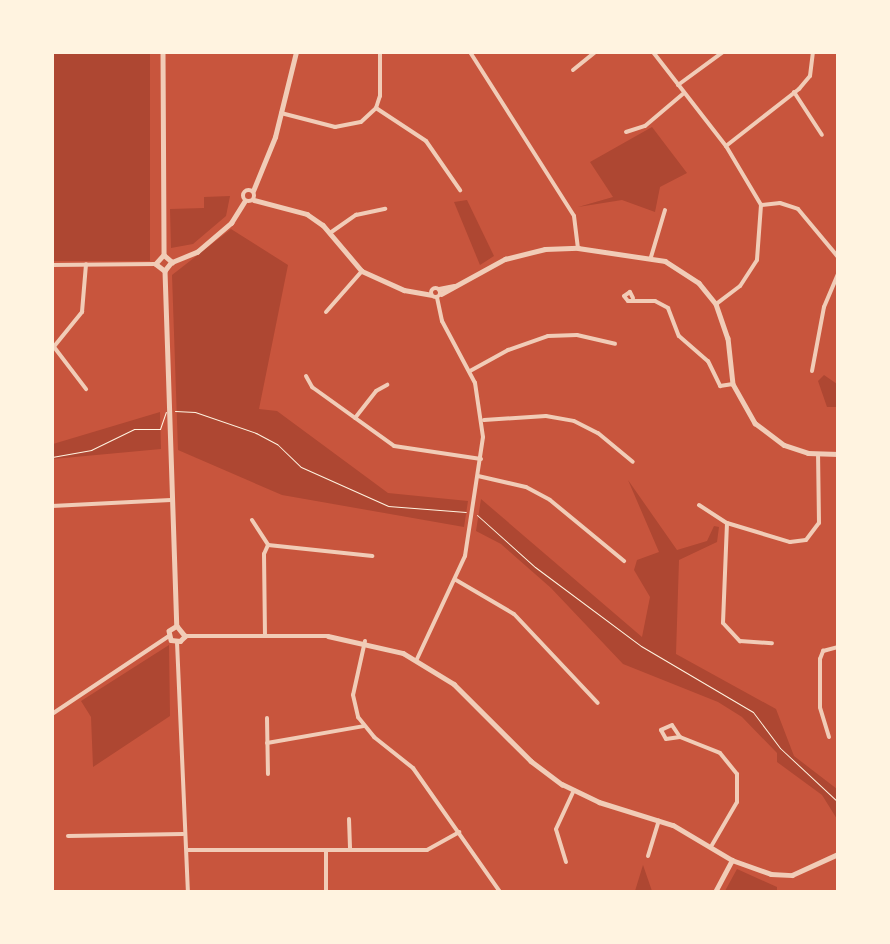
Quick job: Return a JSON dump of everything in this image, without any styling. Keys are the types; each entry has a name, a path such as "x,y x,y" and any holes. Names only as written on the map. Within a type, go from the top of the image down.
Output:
{"street":[{"path":"156,264 164,255 163,52"},
{"path":"254,200 253,191 267,162 296,52"},
{"path":"281,113 344,127 361,122 376,108 380,52"},
{"path":"470,52 574,216 578,248"},
{"path":"572,70 594,52"},
{"path":"653,52 726,146 761,205 757,260 740,286 716,304"},
{"path":"678,85 723,52"},
{"path":"726,146 794,92 810,76 813,52"},
{"path":"794,92 822,135"},
{"path":"626,132 645,126 684,94"},
{"path":"376,108 426,141 460,190"},
{"path":"246,202 244,192 253,191"},
{"path":"185,636 177,626 165,271 172,262 197,252 231,222 246,202 254,200 307,214 330,233 362,271 413,292 440,292 462,284 521,254 578,248 651,257 689,274 716,304 728,338 733,384 747,414 764,432 784,445 818,454 838,454"},
{"path":"761,205 780,203 798,209 838,257"},
{"path":"330,233 356,215 385,209"},
{"path":"651,257 665,210"},
{"path":"164,255 172,262"},
{"path":"86,264 82,312 53,348 86,389"},
{"path":"52,265 156,264 165,271"},
{"path":"326,312 362,271"},
{"path":"812,371 824,307 838,274"},
{"path":"437,298 440,292"},
{"path":"417,659 456,580 472,512 481,459 484,420 470,371 442,321 437,298 431,293"},
{"path":"633,298 668,308 679,336 708,361 720,386 733,384"},
{"path":"470,371 514,347 548,336 577,335 615,344"},
{"path":"306,376 312,387 402,450 481,459"},
{"path":"356,418 376,391 388,385"},
{"path":"484,420 546,416 574,421 598,433 633,462"},
{"path":"698,505 727,522 793,542 812,536 819,523 818,454"},
{"path":"478,476 526,487 550,500 624,561"},
{"path":"52,506 172,500"},
{"path":"252,520 268,545"},
{"path":"727,522 723,623 740,641 772,643"},
{"path":"268,545 372,556"},
{"path":"265,636 264,554 268,545"},
{"path":"456,580 514,614 598,703"},
{"path":"52,714 169,636 177,626"},
{"path":"169,636 177,642"},
{"path":"177,642 185,636 265,636 365,641 417,659 454,684 531,761 574,790 658,821 712,845 732,860 771,874 792,875 838,854"},
{"path":"365,641 353,695 364,726 413,768 500,892"},
{"path":"177,642 183,834 188,850 188,892"},
{"path":"829,738 820,707 823,651 838,647"},
{"path":"267,718 268,774"},
{"path":"680,737 672,725 661,730 666,739 680,737 720,753 736,774 737,802 712,845"},
{"path":"267,744 364,726"},
{"path":"566,862 556,829 574,790"},
{"path":"349,819 350,850"},
{"path":"648,856 658,821"},
{"path":"188,850 427,850 459,832"},
{"path":"68,836 183,834"},
{"path":"326,851 326,892"},
{"path":"714,892 732,860"}],"path":[{"path":"52,457 91,450 134,429 160,429 162,413 195,412 256,433 278,444 301,467 388,506 472,512 535,567 641,646 754,712 780,748 838,802"}],"shaded area":[{"path":"52,53 150,53 150,261 52,261"},
{"path":"652,127 687,173 660,187 655,212 622,200 578,207 613,197 590,162"},
{"path":"230,196 226,216 193,244 171,248 170,209 204,208 204,197"},
{"path":"467,200 494,256 480,265 454,202"},
{"path":"231,229 288,265 259,409 277,411 388,493 468,501 464,527 282,495 178,450 172,275"},
{"path":"824,375 837,384 837,407 827,407 818,381"},
{"path":"160,412 161,449 53,459 53,444"},
{"path":"628,480 677,550 707,541 714,526 719,527 717,542 679,560 676,654 776,709 794,756 837,789 837,819 822,795 777,762 777,753 742,717 718,702 623,664 551,588 501,544 476,531 481,499 642,637 650,597 634,570 637,560 659,552"},
{"path":"169,645 170,716 93,767 91,717 81,701"},
{"path":"643,865 652,891 635,891"},
{"path":"737,869 777,887 777,891 725,891"}]}
